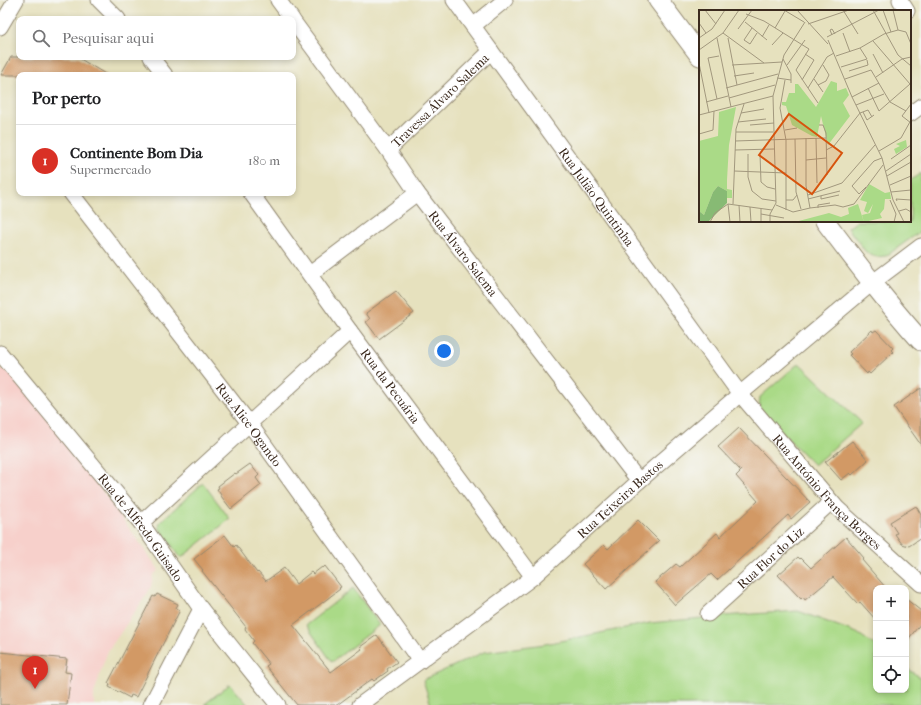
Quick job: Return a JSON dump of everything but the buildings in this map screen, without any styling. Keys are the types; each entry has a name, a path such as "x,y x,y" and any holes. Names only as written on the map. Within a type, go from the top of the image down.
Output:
{"street":[{"path":"0,27 16,0"},
{"path":"99,0 115,16"},
{"name":"Rua Álvaro Salema","path":"278,0 289,16"},
{"name":"Rua Julião Quintinha","path":"454,0 740,394"},
{"path":"473,26 505,0"},
{"path":"658,0 699,55"},
{"path":"900,0 907,10"},
{"name":"Rua Álvaro Salema","path":"296,25 388,150 417,193 639,481"},
{"name":"Travessa Álvaro Salema","path":"388,150 491,51"},
{"path":"153,60 162,72"},
{"path":"911,113 921,106"},
{"path":"310,274 417,193"},
{"name":"Rua Alice Ogando","path":"73,196 249,423 420,661"},
{"name":"Rua da Pecuária","path":"253,196 350,331 533,577"},
{"path":"826,222 872,283 921,341"},
{"name":"Rua Teixeira Bastos","path":"360,705 533,577 639,481 740,394 872,283 921,246"},
{"path":"141,523 350,331"},
{"name":"Rua de Alfredo Guisado","path":"0,353 141,523 201,609 278,705"},
{"name":"Rua António França Borges","path":"740,394 837,508 918,578"},
{"name":"Rua Flor do Liz","path":"708,614 832,502"},
{"path":"152,705 201,609"}],"shaded area":[{"path":"0,369 4,369 22,379 159,570 153,575 151,586 147,594 108,651 94,694 94,705 0,705"}],"green space":[{"path":"921,173 921,231 886,256 877,257 870,255 865,251 848,228 856,222 911,222 911,180"},
{"path":"799,363 862,423 814,465 759,409 760,397"},
{"path":"203,483 230,519 181,558 160,530 160,522"},
{"path":"353,588 380,625 332,662 306,625"},
{"path":"798,611 857,633 873,644 873,693 909,693 909,670 921,678 921,705 431,705 423,680 484,652 545,644 650,623"},
{"path":"230,684 248,705 206,705 206,703"}],"place":[{"name":"Continente Bom Dia","path":"35,689"}]}
